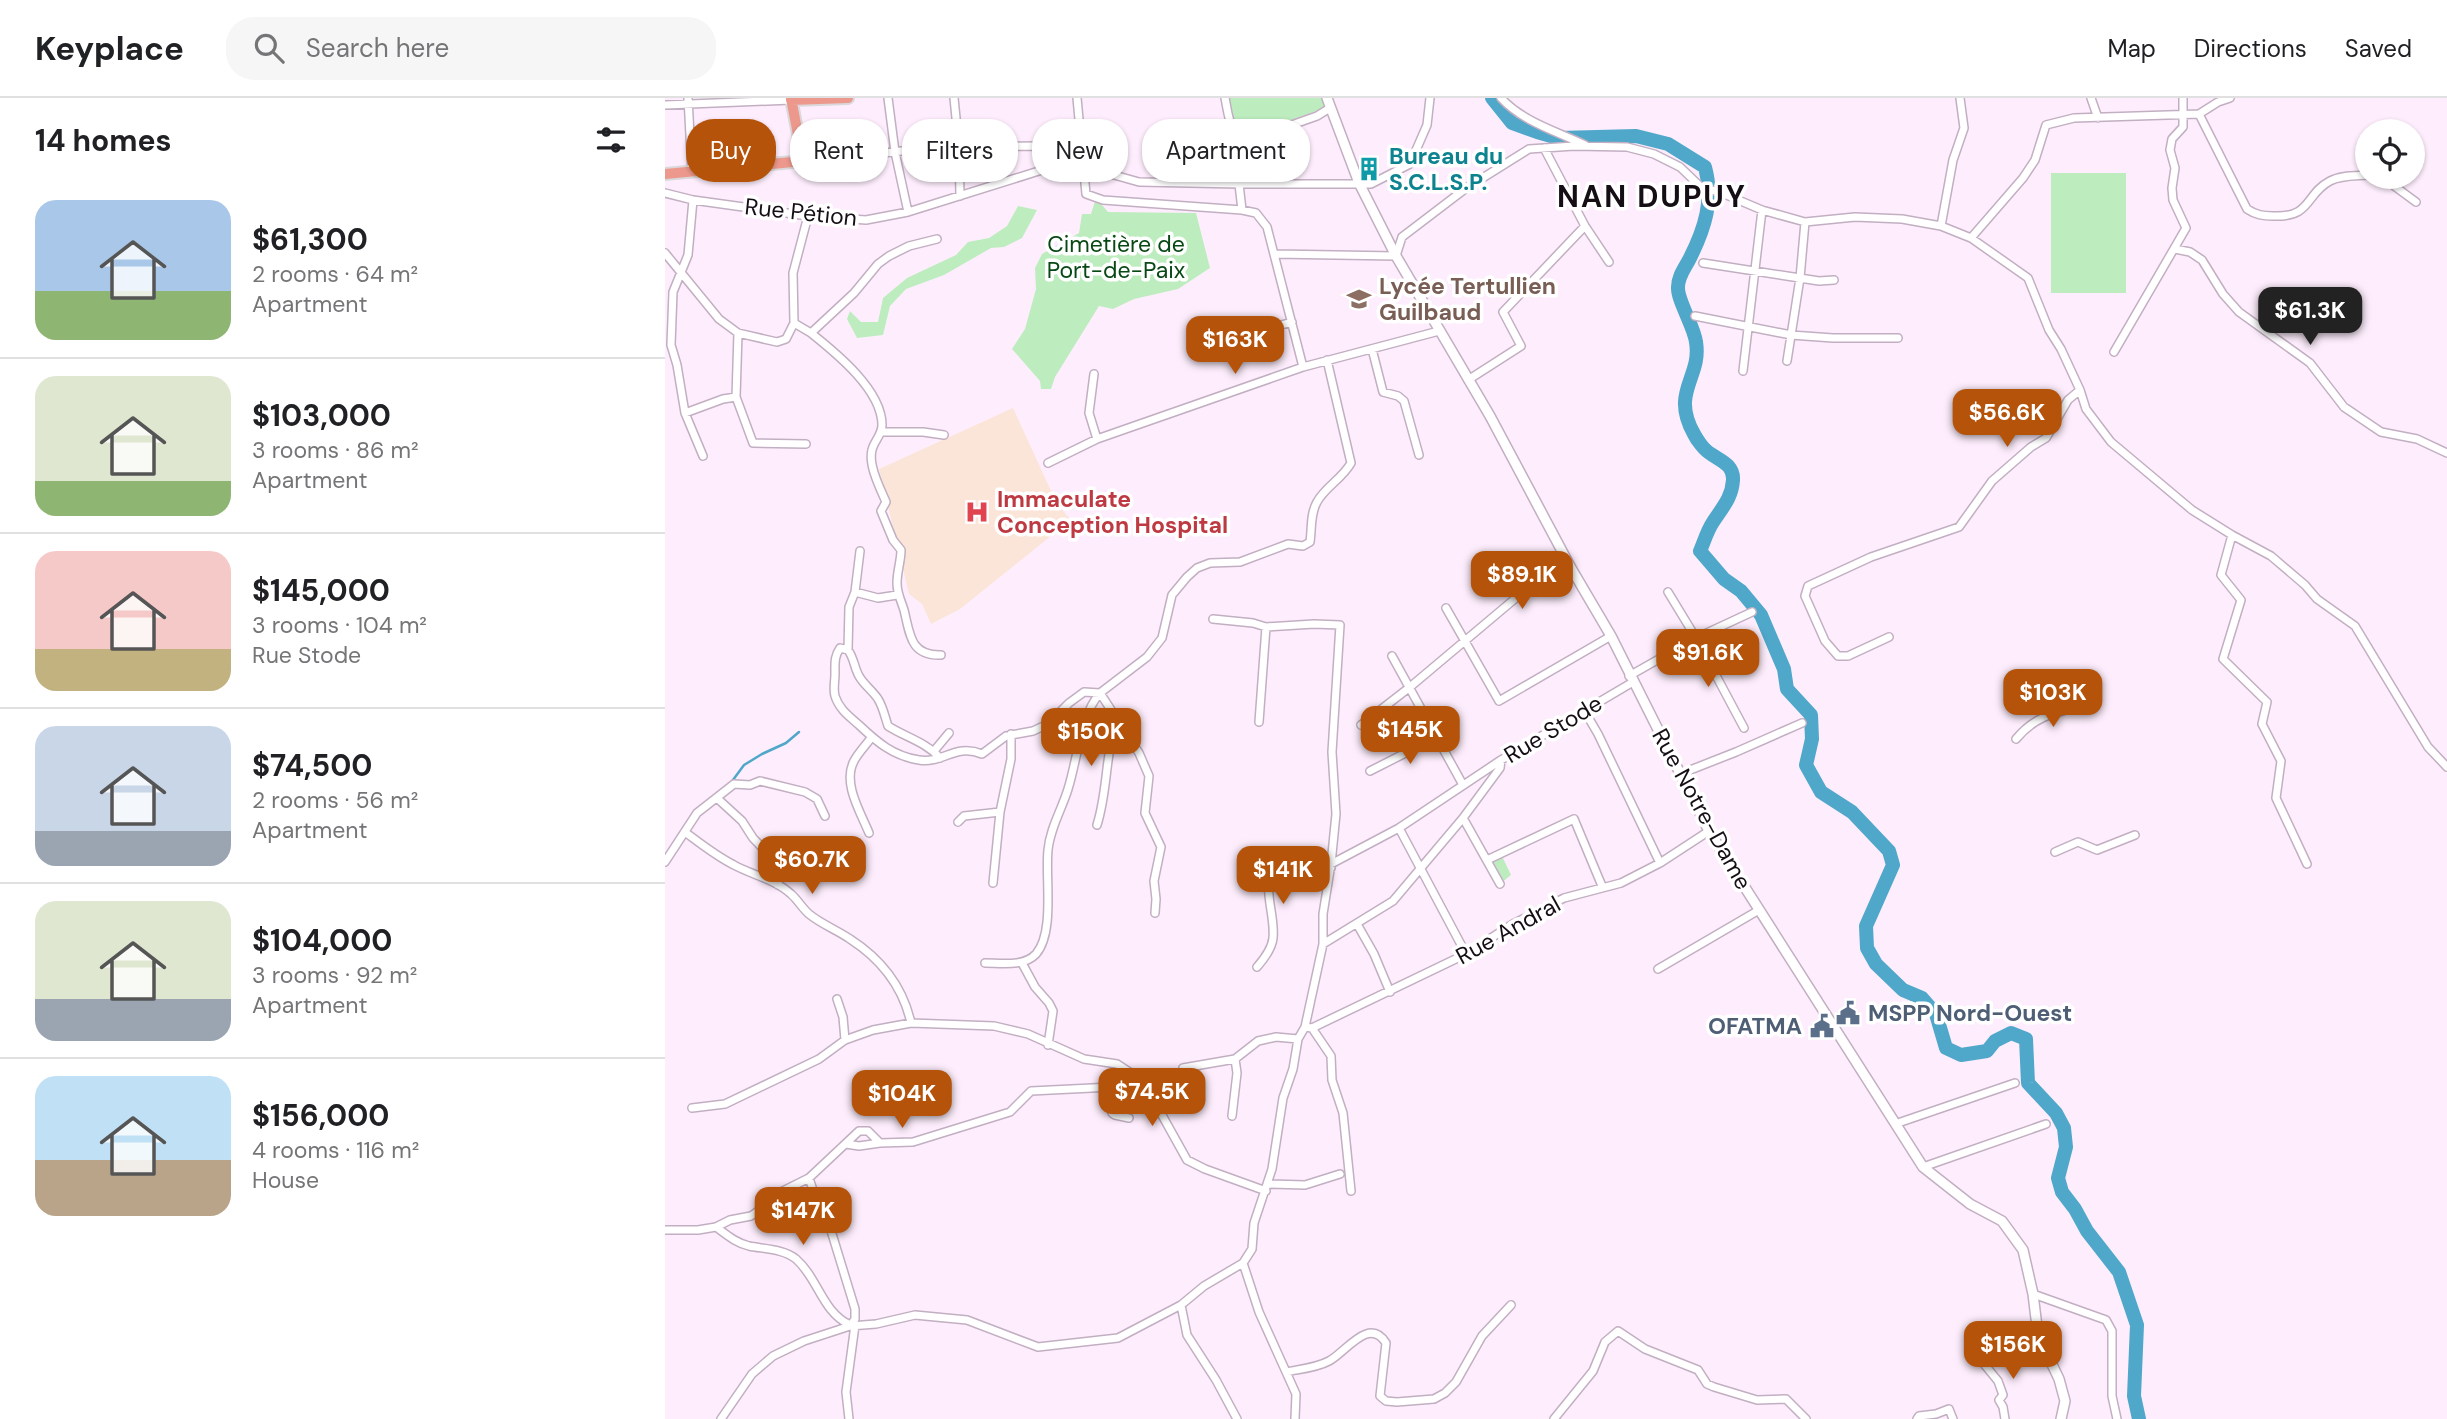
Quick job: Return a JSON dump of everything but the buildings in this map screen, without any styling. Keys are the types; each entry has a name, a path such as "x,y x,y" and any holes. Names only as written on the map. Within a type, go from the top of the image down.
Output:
{"main road":[{"path":"795,119 791,99 848,98"},
{"path":"665,174 686,173"}],"street":[{"path":"888,98 895,152 908,212"},
{"path":"954,98 956,119"},
{"path":"1077,98 1079,119"},
{"path":"1225,98 1230,122 1237,135 1252,139 1317,116 1328,103"},
{"path":"1128,179 1139,182 1371,184 1410,164 1427,125 1430,98"},
{"path":"1500,98 1511,109 1541,126 1588,146"},
{"path":"1511,109 1513,98"},
{"path":"1941,226 1953,160 1964,128 1960,98"},
{"path":"2091,98 2098,118"},
{"path":"2114,352 2186,228 2173,200 2175,168 2169,143 2183,127 2183,98"},
{"path":"1971,238 2023,178 2035,160 2046,125 2074,118 2199,114 2230,98"},
{"path":"665,105 791,99"},
{"name":"Rue Notre-Dame","path":"1328,103 1359,183 1396,256 1490,416 1571,568 1611,636 1709,831 1926,1169 1970,1204 2002,1221 2023,1250 2033,1294 2038,1335 2059,1379 2065,1401 2061,1419"},
{"path":"2199,114 2247,209 2261,216 2292,215 2303,209 2329,181 2355,176"},
{"path":"1275,254 1396,256 1402,237 1465,189 1529,149 1588,146 1627,147 1654,154 1680,167 1703,189 1717,191 1762,210 1805,222 1854,217 1902,219 1941,226 1971,238 2028,278 2086,408 2111,442 2166,490 2232,536 2271,555 2317,599 2355,626 2428,747 2447,767"},
{"path":"1545,148 1585,226 1609,262"},
{"path":"888,153 902,151"},
{"name":"Rue Pétion","path":"665,193 693,200 808,216 866,220 908,212 1032,173"},
{"path":"960,182 960,196"},
{"path":"1085,182 1086,194 1103,200 1256,213 1267,227 1303,367"},
{"path":"1239,184 1242,210"},
{"path":"2398,189 2416,202"},
{"path":"693,200 688,255 673,292 671,345 685,413 703,456"},
{"path":"1743,371 1762,210"},
{"path":"665,253 719,318 738,332 782,341 786,339 794,323 793,273 808,216"},
{"path":"1787,361 1800,278 1805,222"},
{"path":"1468,380 1521,346 1503,312 1585,226"},
{"path":"811,333 854,293 878,264 909,246 937,239"},
{"path":"2175,249 2190,252 2202,260 2223,294 2239,312 2310,363 2344,407 2381,432 2417,439 2447,453"},
{"path":"1703,263 1800,278 1834,280"},
{"path":"1695,316 1791,335 1898,338"},
{"path":"1216,343 1292,322"},
{"path":"794,323 837,353 868,389 880,413 881,432 871,451 871,459 887,502 881,510 893,540 901,550 897,595 910,636 918,649 929,656 941,655"},
{"path":"1048,463 1097,439 1303,367 1439,331"},
{"path":"738,332 736,397 753,443 806,444"},
{"path":"1372,349 1383,392 1398,396 1404,401 1419,455"},
{"path":"985,963 1021,962 1037,953 1045,937 1048,847 1068,788 1087,715 1100,693 1147,657 1162,638 1172,595 1197,568 1210,563 1240,562 1288,544 1303,546 1310,542 1312,514 1317,501 1344,475 1351,463 1327,360"},
{"path":"1094,374 1089,413 1097,439"},
{"path":"1889,636 1848,656 1838,656 1825,641 1805,596 1805,589 1871,557 1959,527 1992,481 2031,447 2046,438 2068,400 2080,390"},
{"path":"685,413 736,397"},
{"path":"881,432 944,435"},
{"path":"2232,536 2221,575 2241,600 2223,659 2267,702 2262,724 2281,761 2276,798 2307,864"},
{"path":"860,551 855,592 849,607 848,650 865,686 876,695 882,706 888,726 934,751 940,758"},
{"path":"1361,725 1517,597 1571,568"},
{"path":"855,592 878,598 897,595"},
{"path":"1668,592 1744,728"},
{"path":"1446,608 1499,701 1611,636"},
{"name":"Rue Stode","path":"1331,866 1399,828 1501,760 1696,638 1752,612"},
{"path":"721,1419 752,1374 773,1356 804,1341 852,1326 876,1324 915,1315 967,1320 1038,1347 1118,1338 1181,1305 1205,1286 1243,1263 1252,1249 1254,1223 1274,1158 1283,1098 1293,1069 1298,1039 1309,1027 1323,944 1323,914 1336,814 1332,752 1340,625 1266,627 1213,619"},
{"path":"1259,722 1266,627"},
{"path":"848,650 840,648 835,655 834,694 841,709 885,748 923,761 940,758 953,751 970,749 982,754 1011,734 1033,731 1048,724 1084,692 1100,693"},
{"path":"1392,656 1463,785"},
{"path":"1100,693 1139,753 1149,776 1145,813 1161,847 1154,881 1155,913"},
{"path":"2016,739 2026,727 2039,718 2082,706"},
{"path":"1584,710 1660,863"},
{"path":"1097,825 1103,805 1109,743 1116,720"},
{"path":"1679,774 1802,723"},
{"path":"934,751 949,733"},
{"path":"993,883 1000,812 1011,759 1011,734"},
{"path":"1370,771 1437,737"},
{"path":"869,833 855,799 851,777 854,760 871,738"},
{"path":"1323,944 1393,901 1463,818 1500,768 1501,760"},
{"path":"665,862 697,813 734,784 750,785 760,781 805,792 817,799 825,816"},
{"path":"717,799 742,821 753,838 779,865 778,885"},
{"path":"958,822 964,816 1000,812"},
{"path":"1463,818 1500,884"},
{"path":"1487,860 1574,819 1602,886"},
{"path":"1399,828 1466,954"},
{"name":"Rue Andral","path":"1309,1027 1390,992 1466,954 1513,924 1564,898 1621,883 1660,863 1709,831"},
{"path":"685,832 737,867 758,874 791,893 808,913 851,939 883,966 903,997 911,1023"},
{"path":"2055,852 2078,842 2097,850 2135,835"},
{"path":"1257,967 1267,955 1273,940 1268,900 1270,874 1277,861 1287,857 1331,866"},
{"path":"1658,969 1759,910"},
{"path":"1357,924 1374,954 1390,992"},
{"path":"1021,962 1052,1011 1048,1045"},
{"path":"837,999 843,1017 845,1040"},
{"path":"692,1108 725,1104 819,1059 845,1040 873,1030 911,1023 1010,1029 1028,1034 1084,1059 1117,1063 1143,1081 1187,1160 1205,1169 1266,1187 1305,1185 1340,1174"},
{"path":"1309,1027 1331,1056 1332,1080 1343,1114 1351,1191"},
{"path":"1184,1068 1235,1059 1258,1041 1276,1037 1298,1039"},
{"path":"1233,1116 1237,1073 1235,1059"},
{"path":"1125,1069 1112,1087 1112,1113 1129,1118"},
{"path":"1895,1124 2015,1083"},
{"path":"846,1144 859,1146 913,1142 1010,1112 1031,1091 1112,1087"},
{"path":"1926,1169 2046,1124"},
{"path":"665,1230 698,1230 751,1216 768,1204 773,1196 809,1178 855,1134 868,1131 880,1143"},
{"path":"809,1178 817,1202 829,1224 855,1309 846,1392 849,1419"},
{"path":"716,1227 731,1239 746,1245 793,1257 804,1268 839,1321 852,1326"},
{"path":"1243,1263 1259,1312 1296,1394 1295,1419"},
{"path":"2033,1294 2106,1320 2112,1331 2112,1396 2117,1419"},
{"path":"1181,1305 1187,1335 1237,1419"},
{"path":"1286,1372 1326,1363 1362,1334 1372,1332 1382,1336 1386,1343 1380,1396 1386,1401 1397,1402 1434,1399 1456,1382 1482,1336 1511,1305"},
{"path":"1554,1419 1594,1371 1605,1342 1618,1331 1652,1353 1699,1370 1707,1384 1713,1387 1756,1400 1786,1399 1806,1419"},
{"path":"1980,1359 1998,1381 2003,1395 1999,1399 2004,1419"},
{"path":"1917,1419 1919,1416 1949,1409 1953,1419"}],"shaded area":[{"name":"Immaculate Conception Hospital","path":"1013,408 1057,504 1071,520 960,609 931,624 922,604 909,594 879,469"}],"green space":[{"path":"1229,98 1324,98 1327,107 1294,119 1234,119"},
{"path":"2051,173 2126,173 2126,293 2051,293"},
{"name":"Cimetière de Port-de-Paix","path":"1096,198 1108,212 1196,213 1210,268 1178,289 1134,299 1113,309 1099,306 1055,377 1051,389 1041,389 1040,381 1012,349 1025,329 1036,289 1035,268 1042,254 1079,233 1082,214 1091,214"},
{"path":"1018,206 1037,210 1022,238 1004,247 991,248 944,275 906,289 890,306 883,335 857,338 847,319 850,311 861,322 878,322 883,298 907,278 956,255 968,242 989,238 1007,226"},
{"path":"1501,854 1511,875 1500,884 1487,860"}],"waterway":[{"path":"1492,98 1512,123 1537,132 1558,138 1636,136 1668,144 1705,167 1709,191 1707,214 1678,283 1680,299 1696,342 1697,355 1685,407 1687,419 1697,439 1706,450 1729,467 1733,480 1729,498 1711,525 1700,551 1761,615 1784,669 1787,689 1811,715 1812,739 1806,765 1821,792 1852,812 1889,851 1893,865 1866,926 1867,948 1876,964 1903,990 1922,998 1936,1014 1946,1048 1961,1055 1987,1051 1995,1041 2011,1033 2026,1039 2028,1083 2056,1113 2064,1128 2066,1147 2058,1178 2062,1192 2087,1231 2119,1272 2137,1325 2134,1396 2139,1419"},
{"path":"730,784 744,765 786,743 799,732"}],"place":[{"name":"Bureau du S.C.L.S.P.","path":"1369,169"},
{"name":"Lycée Tertullien Guilbaud","path":"1359,299"},
{"name":"Immaculate Conception Hospital","path":"977,512"},
{"name":"MSPP Nord-Ouest","path":"1848,1013"},
{"name":"OFATMA","path":"1822,1026"}],"district":[{"name":"NAN DUPUY","path":"1652,197"}]}
